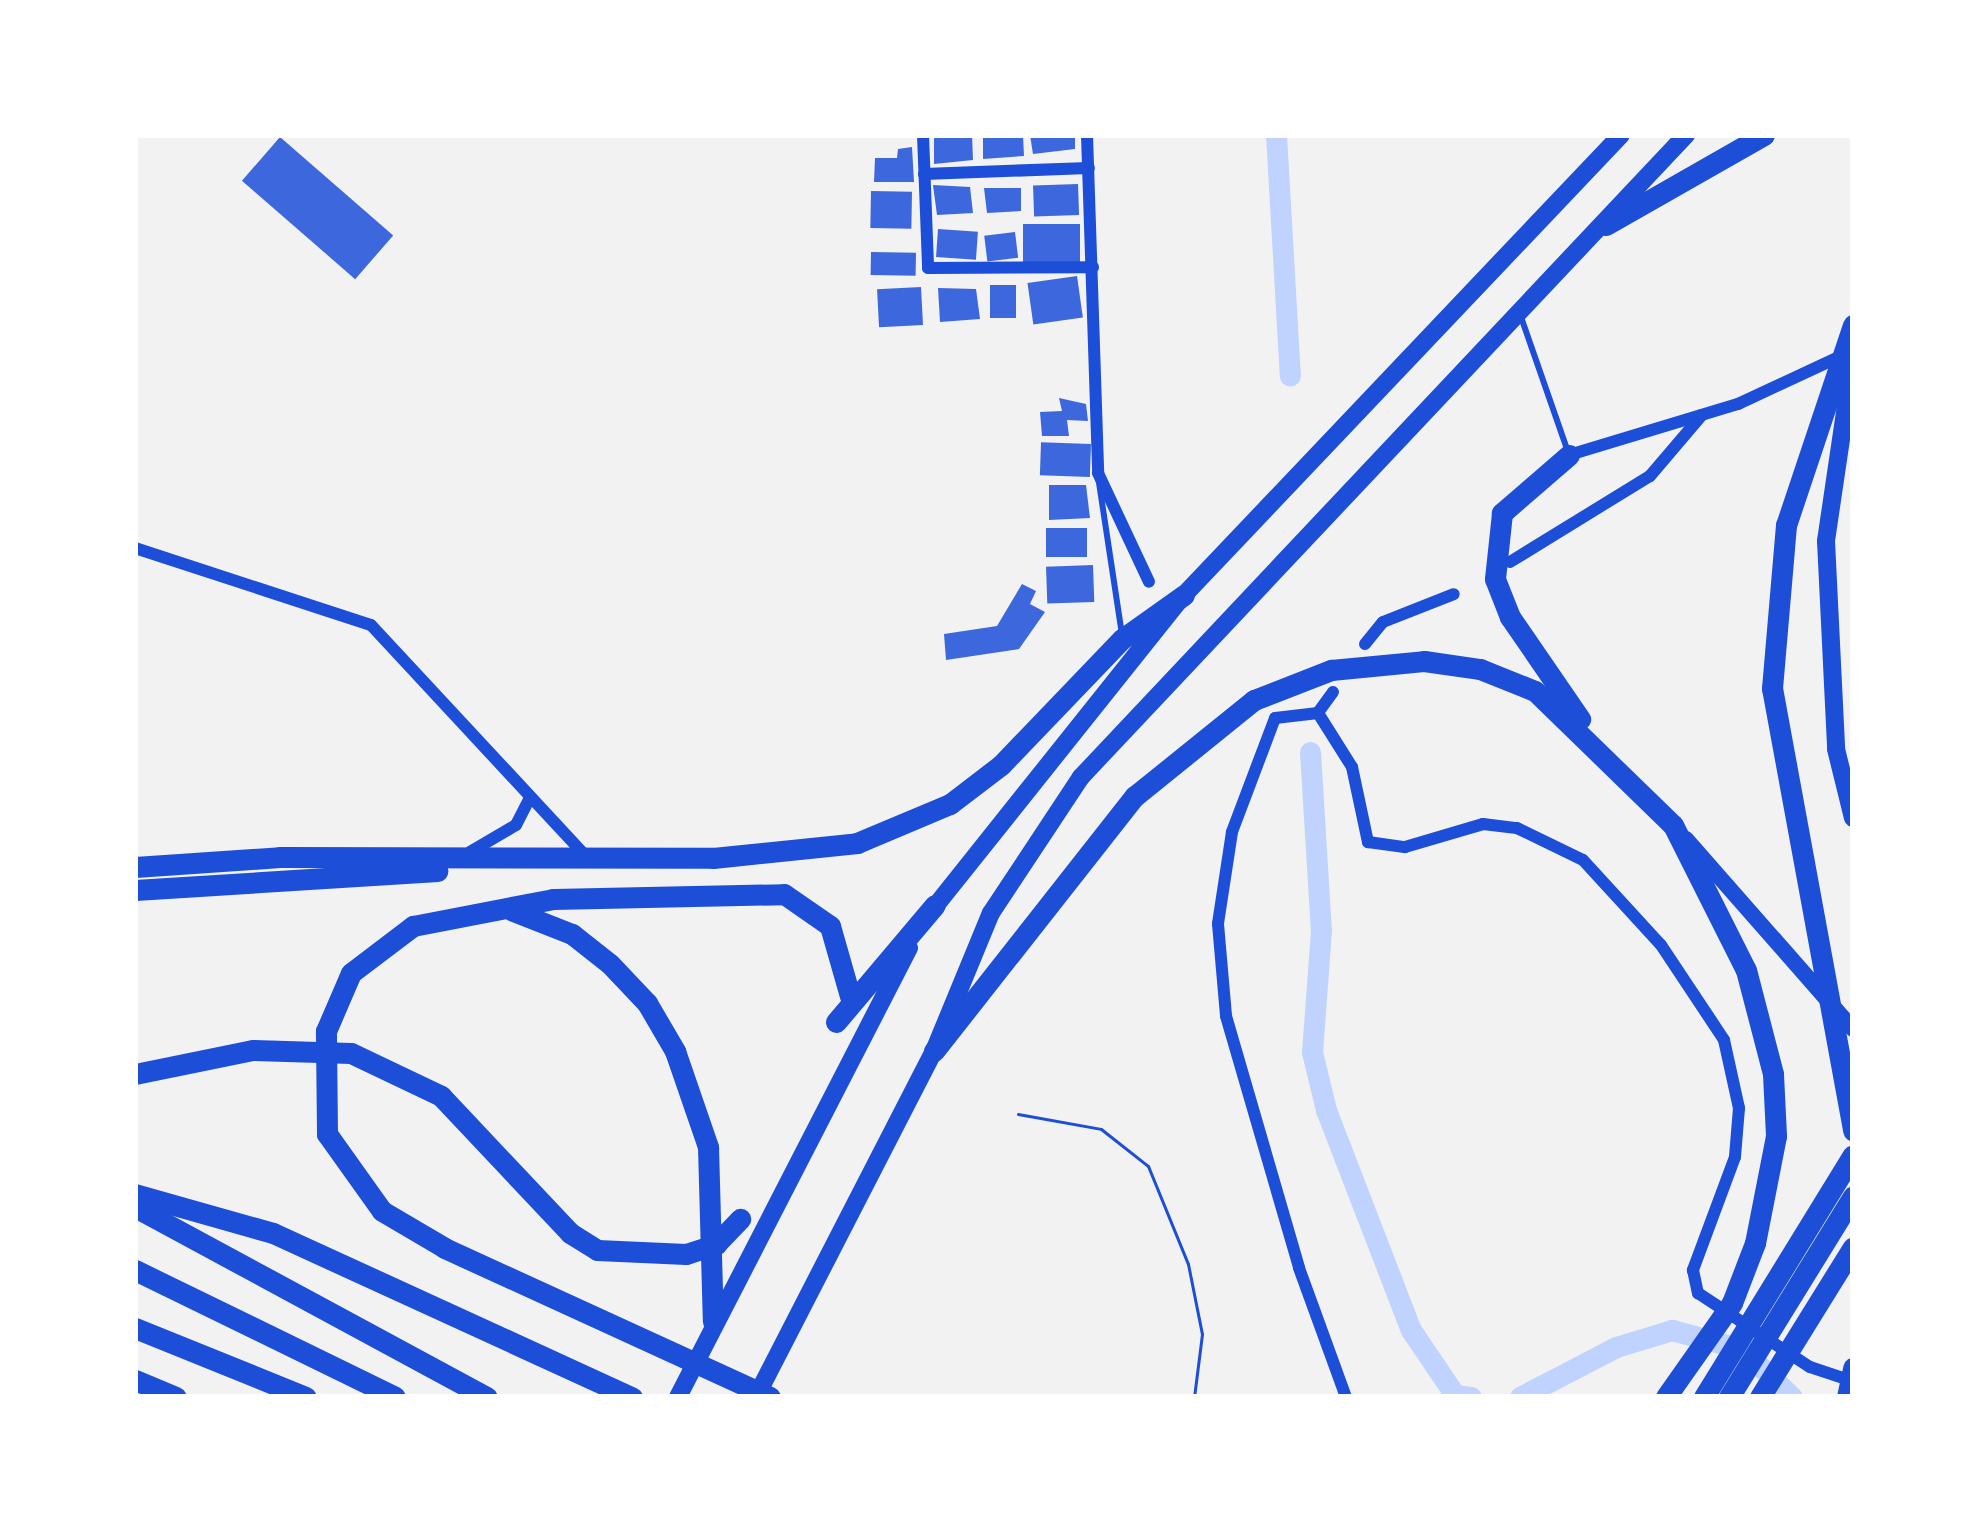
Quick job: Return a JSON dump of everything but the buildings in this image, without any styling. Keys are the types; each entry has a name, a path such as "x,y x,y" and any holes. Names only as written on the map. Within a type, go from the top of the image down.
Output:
{"highway":[{"path":"1606,225 1764,135"},
{"path":"1853,325 1835,396 1786,525 1773,628 1779,747 1853,1131"},
{"path":"1569,455 1502,512 1500,568 1510,617 1597,744"},
{"path":"135,867 280,857 590,860 756,854 857,842 908,826 1001,766 1122,639 1184,595"},
{"path":"934,1051 1135,796 1198,740 1290,683 1374,663 1480,669 1535,691 1597,744 1673,825 1746,970 1773,1074 1771,1184 1732,1303 1683,1381 1666,1397"},
{"path":"135,890 427,873 509,860"},
{"path":"769,1386 445,1248 382,1211 327,1134 326,1031 351,974 413,926 493,906 784,894 830,926 850,996"},
{"path":"836,1022 850,996 935,905"},
{"path":"493,906 572,934 646,1003 675,1052 708,1147 716,1244 710,1329"},
{"path":"135,1074 253,1050 351,1053 441,1096 570,1232 597,1250 657,1256 716,1244 740,1219"},
{"path":"1729,1397 1764,1319 1853,1155"},
{"path":"135,1194 273,1233 632,1397"},
{"path":"1704,1397 1853,1196"},
{"path":"135,1207 487,1397"},
{"path":"1760,1397 1853,1247"},
{"path":"135,1270 395,1397"},
{"path":"135,1328 306,1397"},
{"path":"1847,1397 1853,1368"},
{"path":"135,1380 176,1397"}],"main road":[{"path":"678,1397 878,997 935,905 1184,595 1621,135"},
{"path":"756,1397 769,1386 934,1051 991,914 1081,777 1686,135"},
{"path":"1853,354 1835,396 1826,541 1827,655 1853,818"},
{"path":"1673,825 1853,1029"}],"street":[{"path":"923,135 928,268 1093,267"},
{"path":"1087,135 1098,473 1149,582"},
{"path":"924,174 1089,168"},
{"path":"1569,455 1703,414 1853,354"},
{"path":"1500,568 1650,476 1703,414"},
{"path":"135,548 371,625 590,860"},
{"path":"1365,644 1384,622 1454,594"},
{"path":"1333,692 1318,713 1275,718 1232,832 1218,924 1220,983 1299,1268 1346,1397"},
{"path":"1318,713 1352,767 1368,842 1405,847 1483,824 1517,828 1583,860 1661,944 1724,1040 1739,1108 1735,1157 1694,1270 1698,1293 1810,1367 1853,1381"},
{"path":"455,860 516,824 530,799"}],"lane":[{"path":"1520,315 1569,455"},
{"path":"1098,473 1122,639"}],"path":[{"path":"1018,1114 1101,1129 1148,1166 1197,1311 1194,1397"}],"waterway":[{"path":"1276,135 1290,376"},
{"path":"1310,752 1321,930 1312,1052 1326,1110 1411,1330 1455,1395 1471,1397"},
{"path":"1520,1397 1616,1347 1672,1330 1742,1349 1792,1397"}]}
